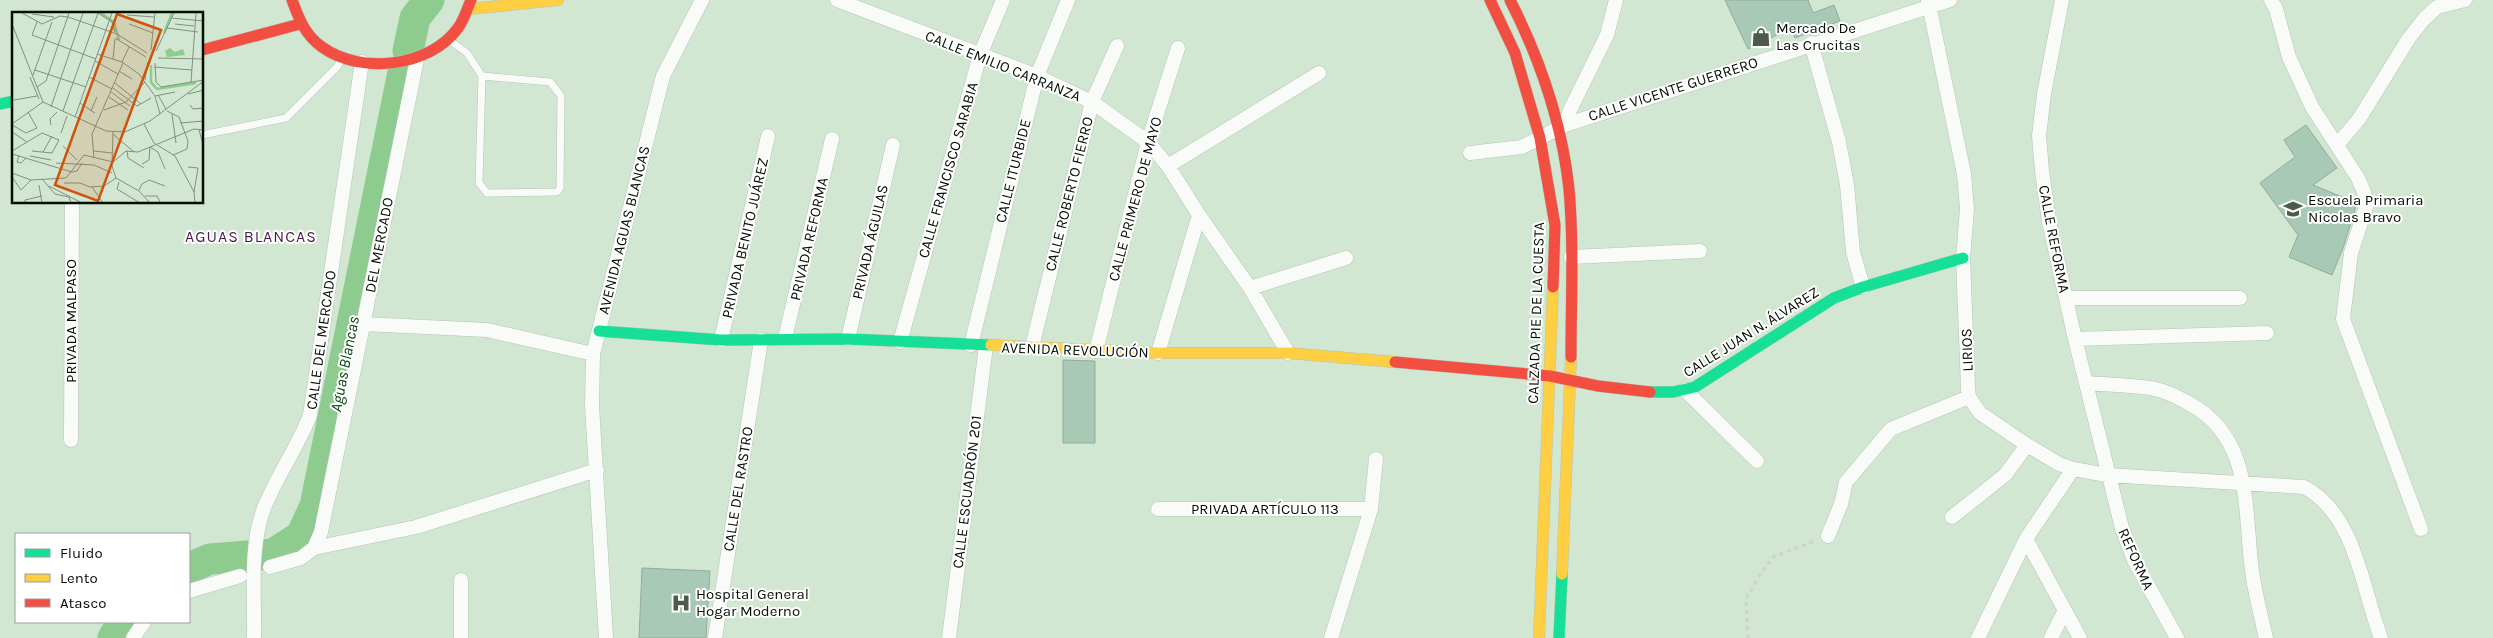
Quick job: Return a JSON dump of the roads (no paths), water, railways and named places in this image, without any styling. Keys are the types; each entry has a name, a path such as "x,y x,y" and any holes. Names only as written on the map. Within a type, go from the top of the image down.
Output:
{"street":[{"path":"292,0 300,24 311,38 343,57 362,62 396,64 417,59 432,52 449,40 461,24 470,4 558,0"},
{"name":"AVENIDA AGUAS BLANCAS","path":"606,638 592,405 593,354 663,76 702,0"},
{"name":"CALLE EMILIO CARRANZA","path":"837,0 1037,76 1092,102 1148,142 1168,166 1198,215 1250,288 1288,353"},
{"name":"CALLE FRANCISCO SARABIA","path":"900,342 980,55 1003,0"},
{"name":"CALLE ITURBIDE","path":"970,345 1037,76 1068,0"},
{"name":"CALZADA PIE DE LA CUESTA","path":"1490,0 1516,57 1541,139 1549,173 1555,225 1539,638"},
{"name":"CALZADA PIE DE LA CUESTA","path":"1510,0 1532,49 1562,126 1566,170 1571,256 1572,382 1559,638"},
{"path":"1562,126 1607,35 1616,0"},
{"name":"CALLE VICENTE GUERRERO","path":"1470,153 1522,147 1541,139 1562,126 1930,4 1950,0"},
{"name":"CALLE REFORMA","path":"2062,0 2044,94 2039,136 2049,222 2107,475"},
{"path":"2271,0 2276,9 2288,57 2312,108 2358,178 2364,192 2366,207 2351,253 2343,319 2421,529"},
{"path":"2337,145 2359,119 2409,38 2424,20 2437,7 2465,0"},
{"name":"LIRIOS","path":"1930,4 1964,174 1967,209 1963,258 1969,397"},
{"path":"204,49 300,24"},
{"path":"1812,44 1839,142 1848,185 1853,252 1862,287"},
{"name":"CALLE ROBERTO FIERRO","path":"1032,347 1092,102 1118,46"},
{"name":"CALLE PRIMERO DE MAYO","path":"1096,351 1148,142 1178,48"},
{"name":"DEL MERCADO","path":"314,548 321,532 417,59"},
{"name":"CALLE DEL MERCADO","path":"254,638 256,543 263,510 270,493 300,442 310,415 362,62"},
{"path":"1168,166 1319,73"},
{"name":"PRIVADA BENITO JUÁREZ","path":"721,340 768,136"},
{"name":"PRIVADA REFORMA","path":"785,338 832,139"},
{"name":"PRIVADA ÁGUILAS","path":"848,340 893,145"},
{"name":"PRIVADA MALPASO","path":"71,440 72,204"},
{"path":"1158,353 1198,215"},
{"path":"1571,256 1700,250"},
{"path":"1250,288 1346,258"},
{"name":"CALLE JUAN N. ÁLVAREZ","path":"1550,376 1572,382 1659,393 1685,390 1704,382 1834,298 1862,287 1963,258"},
{"path":"2066,298 2240,298"},
{"path":"363,324 487,330 593,354"},
{"name":"AVENIDA REVOLUCIÓN","path":"599,331 721,340 785,338 1158,353 1288,353 1550,376"},
{"path":"2075,339 2267,333"},
{"name":"CALLE DEL RASTRO","path":"715,638 761,340"},
{"name":"CALLE ESCUADRÓN 201","path":"949,638 986,346"},
{"path":"2086,383 2156,389 2180,398 2205,412 2232,446 2244,482 2252,572 2266,638"},
{"path":"1685,390 1758,461"},
{"path":"1828,536 1841,504 1846,482 1891,429 1969,397 1980,413 2027,446 2059,464 2073,469 2107,475 2304,487 2318,494 2346,533 2358,562 2371,611 2381,638"},
{"path":"1952,517 2005,475 2027,446"},
{"path":"1331,638 1371,509 1376,459"},
{"path":"1978,638 2026,539 2073,469"},
{"path":"270,567 301,558 314,548 416,527 597,470"},
{"name":"REFORMA","path":"2107,475 2122,528 2134,560 2177,638"},
{"name":"PRIVADA ARTÍCULO 113","path":"1158,509 1371,509"},
{"path":"2026,539 2064,612 2080,638"},
{"path":"190,590 240,576"},
{"path":"461,580 461,638"},
{"path":"2051,638 2064,612"},
{"path":"133,638 143,623"}],"lane":[{"path":"449,40 467,53 482,76 479,183 481,188 487,193 557,192 560,188 561,96 556,88 550,82 482,76"},
{"path":"204,135 286,118 337,67 343,57"}],"waterway":[{"name":"Aguas Blancas","path":"408,51 415,18 429,0"},
{"name":"Aguas Blancas","path":"190,568 210,559 273,554 301,536 315,506 403,72"},
{"name":"Aguas Blancas","path":"113,638 122,623"}],"place":[{"name":"Mercado De Las Crucitas","path":"1761,37"},
{"name":"Escuela Primaria Nicolas Bravo","path":"2293,209"},
{"name":"Hospital General Hogar Moderno","path":"681,603"}],"district":[{"name":"AGUAS BLANCAS","path":"251,236"}]}
